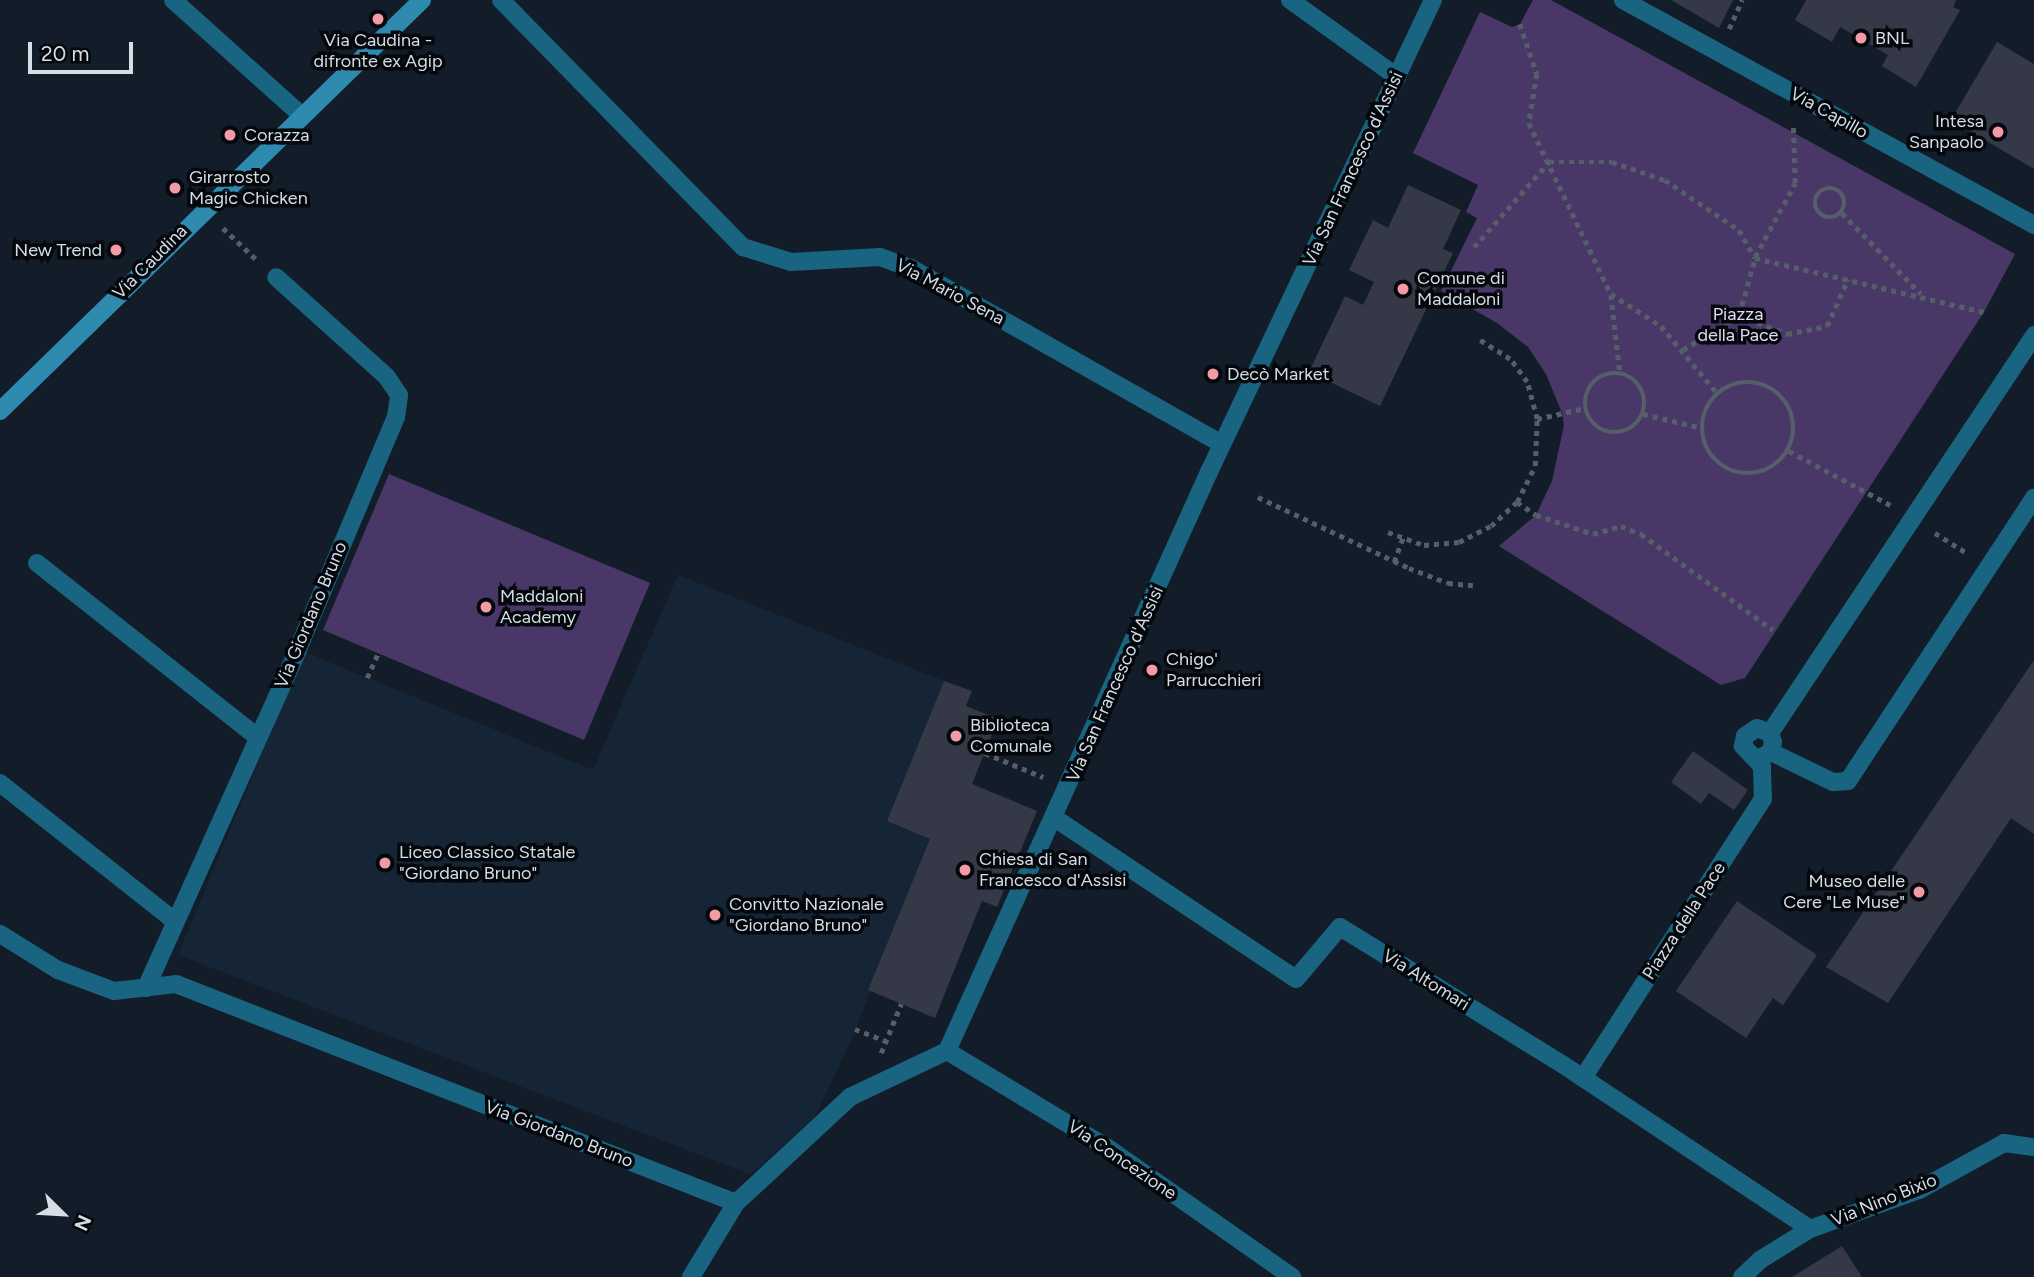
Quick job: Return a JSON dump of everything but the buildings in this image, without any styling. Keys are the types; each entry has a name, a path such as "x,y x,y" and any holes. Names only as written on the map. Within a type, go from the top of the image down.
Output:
{"main road":[{"name":"Via Caudina","path":"0,411 422,0"}],"street":[{"path":"173,0 301,115"},
{"name":"Via Mario Sena","path":"501,0 743,247 790,262 880,257 911,268 1222,444"},
{"path":"1290,0 1397,77"},
{"name":"Via San Francesco d'Assisi","path":"947,1051 1056,819 1222,444 1433,0"},
{"name":"Via Capillo","path":"1623,0 2034,225"},
{"name":"Via Giordano Bruno","path":"146,988 256,736 298,649 396,417 399,395 387,377 276,277"},
{"path":"1770,733 2034,335"},
{"path":"1764,755 1833,782 1848,781 2034,498"},
{"path":"37,563 256,736"},
{"name":"Piazza della Pace","path":"1583,1078 1763,799 1764,755 1770,733 1757,728 1745,736 1745,751 1764,755"},
{"path":"0,783 175,921"},
{"name":"Via Altomari","path":"1056,819 1296,979 1340,927 1583,1078 1810,1229"},
{"name":"Via Giordano Bruno","path":"0,934 58,970 114,992 176,984 736,1203"},
{"path":"699,1275 736,1203 850,1097 947,1051"},
{"name":"Via Concezione","path":"947,1051 1108,1148 1292,1277"},
{"name":"Via Nino Bixio","path":"1742,1277 1760,1260 1810,1229 1919,1190 2004,1143 2034,1147"}],"path":[{"path":"1520,24 1537,74 1529,123 1611,294 1620,373 1641,387 1643,414 1630,429 1612,432 1595,425 1585,408 1593,382 1620,373"},
{"path":"1683,350 1739,315 1755,258 1795,183 1790,130"},
{"path":"1474,247 1549,162 1612,162 1665,180 1739,230 1755,258 1922,295 1984,312"},
{"path":"1842,213 1828,218 1820,214 1815,201 1819,192 1834,187 1843,193 1842,213 1922,295"},
{"path":"204,210 276,277"},
{"path":"1739,315 1787,334 1827,326 1848,279"},
{"path":"1611,294 1661,326 1717,394"},
{"path":"1388,532 1424,545 1459,542 1491,526 1517,502 1535,466 1538,419 1527,382 1510,359 1478,338"},
{"path":"1743,382 1758,382 1777,391 1794,422 1789,451 1766,471 1737,473 1711,456 1702,428 1709,403 1717,394 1743,382"},
{"path":"1538,419 1585,408"},
{"path":"1643,414 1702,428"},
{"path":"1258,497 1394,562 1448,583 1473,585"},
{"path":"1517,502 1536,514 1593,534 1621,526 1642,534 1773,630"},
{"path":"1394,562 1403,537"},
{"path":"367,678 377,653"},
{"path":"985,753 1070,788"},
{"path":"866,1090 901,1004"},
{"path":"855,1029 886,1041"}],"shaded area":[{"name":"Convitto Nazionale \"Giordano Bruno\"","path":"678,575 944,681 887,821 930,839 851,1041 814,1118 750,1174 178,955 304,652 593,770"}],"green space":[{"name":"Piazza della Pace","path":"1533,0 1551,0 2015,254 1984,312 1745,678 1721,685 1499,546 1536,515 1552,481 1564,425 1562,413 1546,374 1528,347 1497,323 1441,291 1477,218 1466,212 1478,185 1413,153 1480,12 1512,27 1520,24"},
{"name":"Maddaloni Academy","path":"389,474 650,583 584,740 323,630"}],"place":[{"name":"Via Caudina - difronte ex Agip","path":"378,19"},
{"name":"BNL","path":"1861,38"},
{"name":"Intesa Sanpaolo","path":"1998,132"},
{"name":"Corazza","path":"230,135"},
{"name":"Girarrosto Magic Chicken","path":"175,188"},
{"name":"New Trend","path":"116,250"},
{"name":"Comune di Maddaloni","path":"1403,289"},
{"name":"Decò Market","path":"1213,374"},
{"name":"Maddaloni Academy","path":"486,607"},
{"name":"Chigo' Parrucchieri","path":"1152,670"},
{"name":"Biblioteca Comunale","path":"956,736"},
{"name":"Liceo Classico Statale \"Giordano Bruno\"","path":"385,863"},
{"name":"Chiesa di San Francesco d'Assisi","path":"965,870"},
{"name":"Museo delle Cere \"Le Muse\"","path":"1919,892"},
{"name":"Convitto Nazionale \"Giordano Bruno\"","path":"715,915"}]}
